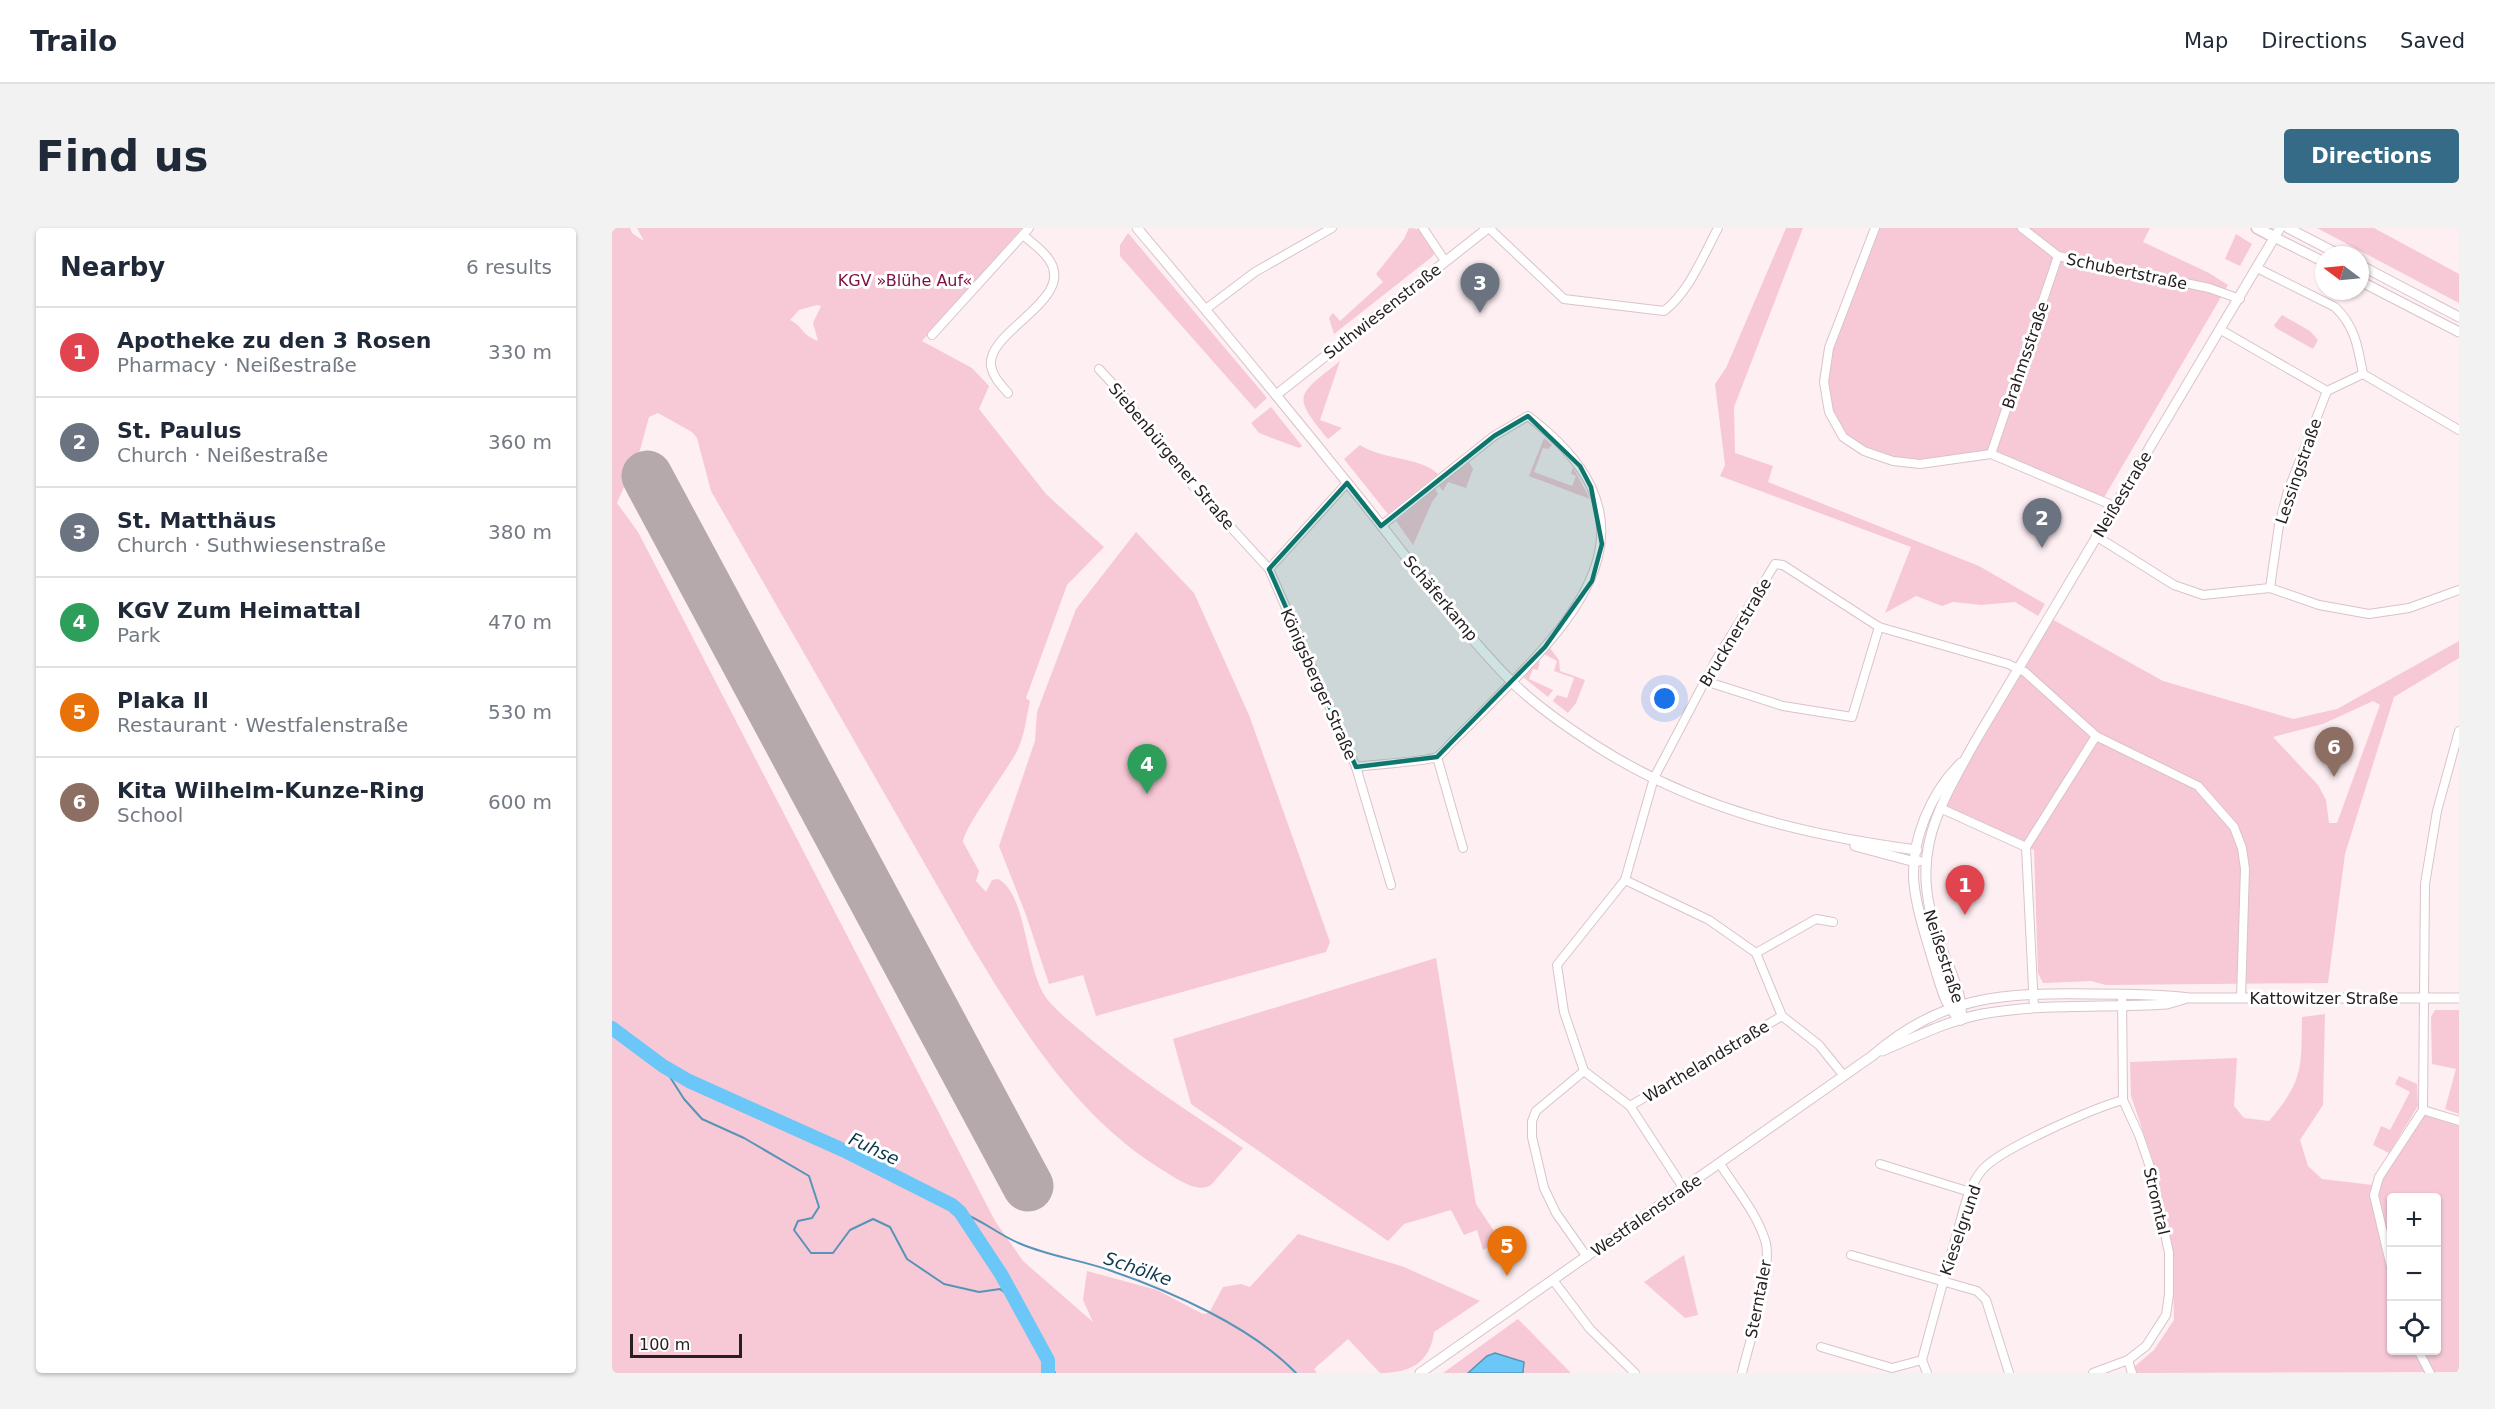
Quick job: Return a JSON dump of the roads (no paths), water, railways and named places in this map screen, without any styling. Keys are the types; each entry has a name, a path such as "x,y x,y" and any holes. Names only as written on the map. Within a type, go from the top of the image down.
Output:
{"main road":[{"path":"2257,228 2277,232"}],"street":[{"path":"932,335 1029,228"},
{"name":"Schäferkamp","path":"1137,228 1512,682 1596,746 1654,778 1717,807 1915,862"},
{"path":"1206,309 1255,272 1332,228"},
{"path":"1423,228 1446,261"},
{"path":"1488,228 1564,299 1664,311 1674,303 1685,288 1718,228"},
{"name":"Suthwiesenstraße","path":"1276,395 1488,228"},
{"path":"1875,228 1829,348 1825,395 1834,422 1843,437 1864,451 1893,460 1920,464 1992,454 2114,506"},
{"name":"Schubertstraße","path":"2022,228 2058,256 2209,288 2240,298"},
{"path":"2288,228 2323,246"},
{"path":"2277,232 2315,256"},
{"name":"Neißestraße","path":"1960,1020 1961,1004 1932,923 1924,884 1925,859 1942,808 1965,760 2277,232"},
{"path":"1008,393 996,378 991,365 993,351 1044,298 1053,284 1054,272 1048,258 1023,235"},
{"name":"Brahmsstraße","path":"1992,454 2058,256"},
{"path":"2257,268 2335,307 2350,323 2356,339 2363,374 2459,430"},
{"path":"2369,270 2459,316"},
{"path":"2369,286 2459,332"},
{"path":"2221,330 2327,391 2363,374"},
{"name":"Siebenbürgener Straße","path":"1098,369 1122,394 1184,476 1269,569"},
{"name":"Lessingstraße","path":"2270,588 2279,525 2288,491 2327,391"},
{"path":"1382,526 1494,436 1528,416 1580,466 1591,487 1599,512 1602,544 1592,581 1568,618 1512,682 1437,757 1463,848"},
{"path":"1269,569 1347,483"},
{"path":"2096,536 2174,585 2203,595 2270,588 2319,605 2369,614 2409,609 2459,590"},
{"name":"Brucknerstraße","path":"1625,880 1654,778 1705,681 1775,564 1784,565 1879,627 2019,669"},
{"name":"Königsberger Straße","path":"1269,569 1356,767 1437,757"},
{"path":"1705,681 1783,706 1852,717 1879,627"},
{"path":"2019,669 2096,736 2198,786 2234,827 2242,848 2245,869 2241,998"},
{"path":"2387,1253 2374,1195 2383,1172 2423,1110 2425,884 2437,811 2459,731"},
{"path":"2034,1008 2026,847 2096,736"},
{"name":"Neißestraße","path":"1960,1020 1949,1008 1918,910 1914,884 1917,850 1932,802 1943,783 1965,760"},
{"path":"1356,767 1391,885"},
{"path":"1942,808 2026,847"},
{"name":"Schäferkamp","path":"1842,840 1917,850"},
{"path":"1915,862 1925,859 1917,850"},
{"path":"1684,1189 1630,1106 1584,1071 1562,1005 1557,965 1625,880 1709,920 1756,953 1782,1016 1819,1045 1844,1076"},
{"path":"1756,953 1816,919 1833,922"},
{"name":"Kattowitzer Straße","path":"1961,1004 1987,998 2033,993 2122,994 2189,998 2459,998"},
{"name":"Stromtal","path":"2093,1373 2128,1360 2146,1346 2166,1315 2169,1294 2169,1252 2152,1173 2139,1134 2123,1100 2122,994"},
{"name":"Kattowitzer Straße","path":"1960,1020 2034,1008 2167,1004 2189,998"},
{"name":"Westfalenstraße","path":"1420,1373 1720,1164 1872,1056 1903,1031 1930,1015 1961,1004"},
{"name":"Warthelandstraße","path":"1630,1106 1782,1016"},
{"name":"Westfalenstraße","path":"1872,1056 1960,1020"},
{"path":"1584,1071 1536,1111 1532,1129 1537,1165 1544,1188 1556,1213 1587,1257"},
{"name":"Kieselgrund","path":"1922,1360 1970,1192 1983,1169 2010,1150 2104,1105 2123,1100"},
{"path":"2423,1110 2459,1121"},
{"name":"Sterntaler","path":"1720,1164 1756,1220 1766,1242 1767,1260 1742,1373"},
{"path":"1880,1164 1970,1192"},
{"path":"1851,1255 1977,1291 1986,1300 2009,1373"},
{"path":"1553,1280 1590,1329 1635,1373"},
{"path":"1821,1347 1892,1368 1922,1360 1927,1373"},
{"path":"2421,1355 2430,1373"},
{"path":"2128,1360 2132,1373"}],"water":[{"path":"1495,1353 1524,1362 1523,1373 1468,1373 1487,1356"}],"waterway":[{"name":"Fuhse","path":"612,1028 663,1066 689,1081 843,1150 952,1205 960,1212 1001,1274 1048,1360 1048,1373"},
{"path":"663,1066 684,1099 702,1119 744,1138 809,1176 819,1207 812,1218 798,1221 794,1230 811,1253 833,1253 850,1230 873,1219 890,1227 907,1259 944,1284 979,1292 1000,1289 1017,1302"},
{"name":"Schölke","path":"960,1212 1021,1244 1109,1270 1183,1299 1233,1325 1256,1340 1296,1373"},
{"name":"Fuhse","path":"1048,1360 1055,1373"}],"place":[{"name":"St. Matthäus","path":"1480,313"},
{"name":"St. Paulus","path":"2042,548"},
{"name":"Kita Wilhelm-Kunze-Ring","path":"2334,777"},
{"name":"KGV Zum Heimattal","path":"1147,794"},
{"name":"Apotheke zu den 3 Rosen","path":"1965,915"},
{"name":"Plaka II","path":"1507,1276"}],"park label":[{"name":"KGV »Blühe Auf«","path":"905,280"}]}
